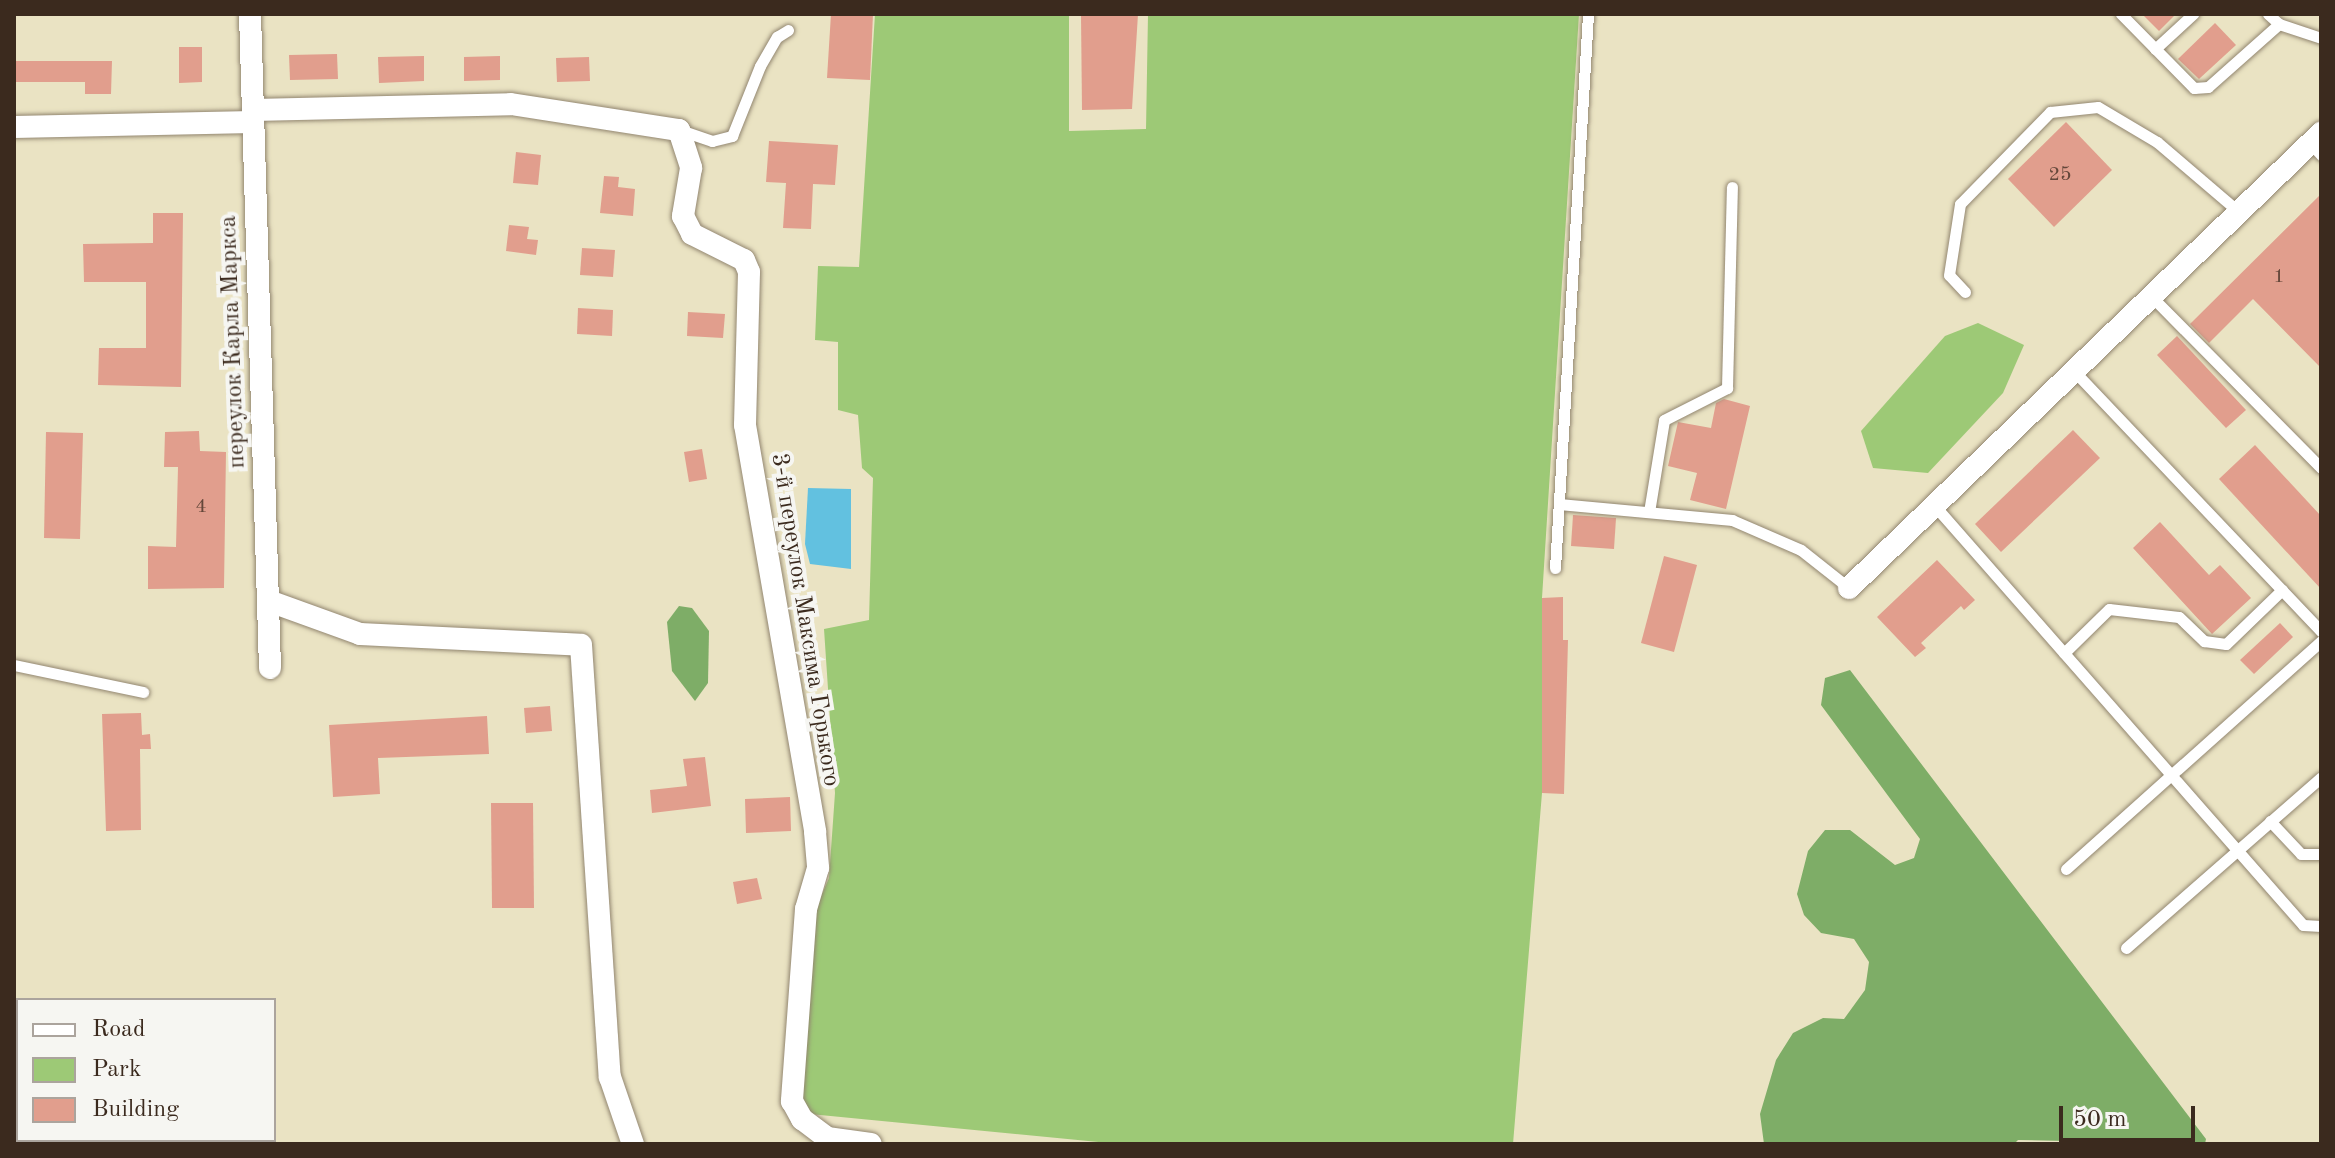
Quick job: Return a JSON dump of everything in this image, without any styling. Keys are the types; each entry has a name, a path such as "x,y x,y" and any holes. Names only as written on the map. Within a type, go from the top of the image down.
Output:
{"street":[{"name":"переулок Карла Маркса","path":"250,14 270,668"},
{"path":"14,127 511,104 679,130"},
{"name":"3-й переулок Максима Горького","path":"679,130 691,168 683,216 692,234 744,260 749,272 745,425 767,571 787,651 818,868 806,909 792,1101 802,1119 827,1141"},
{"path":"1849,588 2239,212 2317,144"},
{"path":"269,601 360,634 581,645 610,1077 633,1144"},
{"path":"827,1141 871,1144"}],"lane":[{"path":"1555,568 1588,14"},
{"path":"2121,14 2194,88 2208,87 2279,24"},
{"path":"2155,49 2193,14"},
{"path":"2268,14 2279,24 2321,38"},
{"path":"679,130 712,141 732,136 760,66 777,37 788,30"},
{"path":"1965,292 1949,275 1960,204 2050,112 2098,107 2157,142 2239,212"},
{"path":"1649,512 1664,420 1727,388 1732,187"},
{"path":"2151,296 2321,468"},
{"path":"2073,370 2321,631"},
{"path":"1559,504 1732,520 1801,550 1849,588"},
{"path":"1933,505 2303,925 2321,926"},
{"path":"2064,653 2109,609 2179,617 2204,641 2226,644 2282,590"},
{"path":"2066,869 2321,641"},
{"path":"14,665 143,692"},
{"path":"2126,948 2321,777"},
{"path":"2270,821 2301,854 2321,854"}],"green space":[{"path":"875,14 1069,14 1069,131 1146,129 1148,14 1579,14 1542,598 1542,793 1513,1144 1119,1144 810,1114 801,1096 811,920 829,878 835,793 824,629 869,620 873,478 862,468 858,415 838,410 838,342 815,340 818,266 859,267"},
{"path":"1978,323 2024,345 2003,393 1928,473 1873,468 1861,431 1945,336"},
{"path":"679,606 692,608 709,631 708,683 695,701 672,671 667,622"},
{"path":"1850,670 2206,1139 2205,1144 2018,1140 2014,1144 1764,1144 1760,1114 1776,1060 1793,1033 1823,1018 1844,1019 1865,990 1869,962 1854,939 1821,933 1804,915 1797,894 1808,851 1825,830 1850,830 1895,865 1914,858 1920,839 1821,705 1825,678"}],"water":[{"path":"808,488 851,489 851,569 810,564 805,544"}],"building":[{"path":"831,14 873,14 870,80 827,78"},
{"path":"1081,14 1138,14 1132,109 1082,110"},
{"path":"2142,14 2176,14 2159,31"},
{"path":"2215,23 2236,45 2199,79 2178,59"},
{"path":"179,47 202,47 202,82 179,83"},
{"path":"337,54 338,79 290,80 289,55"},
{"path":"424,56 424,81 379,83 378,57"},
{"path":"500,56 500,80 464,81 464,57"},
{"path":"589,57 590,81 557,82 556,58"},
{"path":"14,61 112,61 111,94 85,94 85,82 14,82"},
{"path":"2066,122 2112,170 2054,227 2008,179"},
{"path":"769,141 838,145 835,185 813,184 811,229 783,228 786,183 766,182"},
{"path":"516,152 541,155 538,185 513,183"},
{"path":"604,176 619,177 618,187 635,189 633,216 600,213"},
{"path":"2321,194 2321,368 2253,299 2209,343 2190,324"},
{"path":"153,213 183,213 181,387 98,385 99,348 146,348 146,282 84,282 83,244 153,243"},
{"path":"509,225 529,227 527,239 538,240 536,255 506,251"},
{"path":"582,248 615,250 613,277 580,275"},
{"path":"578,308 613,310 612,336 577,334"},
{"path":"688,312 725,314 723,338 687,336"},
{"path":"2177,336 2246,410 2226,428 2157,355"},
{"path":"1724,399 1750,406 1726,509 1690,500 1697,473 1668,466 1678,422 1711,428 1716,403"},
{"path":"2073,430 2100,458 2001,552 1975,524"},
{"path":"199,431 200,451 226,452 224,588 148,589 148,546 176,547 178,467 164,467 165,432"},
{"path":"46,432 83,433 80,539 44,538"},
{"path":"2255,445 2321,516 2321,589 2219,479"},
{"path":"702,449 707,479 689,482 684,452"},
{"path":"1573,515 1616,518 1614,549 1571,546"},
{"path":"2160,522 2209,575 2220,565 2251,598 2212,634 2133,548"},
{"path":"1664,556 1697,565 1674,652 1641,643"},
{"path":"1937,560 1975,600 1964,610 1961,606 1921,643 1926,648 1915,657 1877,617"},
{"path":"1563,597 1563,640 1568,640 1564,794 1542,793 1542,598"},
{"path":"2280,623 2293,637 2254,674 2240,660"},
{"path":"550,706 552,731 526,733 524,708"},
{"path":"141,713 142,735 150,734 151,749 140,749 141,830 106,831 102,714"},
{"path":"487,716 489,754 378,758 380,794 333,797 329,725"},
{"path":"705,757 711,806 652,813 650,790 687,786 683,759"},
{"path":"790,797 791,831 746,833 745,799"},
{"path":"491,803 533,803 534,908 492,908"},
{"path":"757,878 762,899 737,904 733,882"}]}
